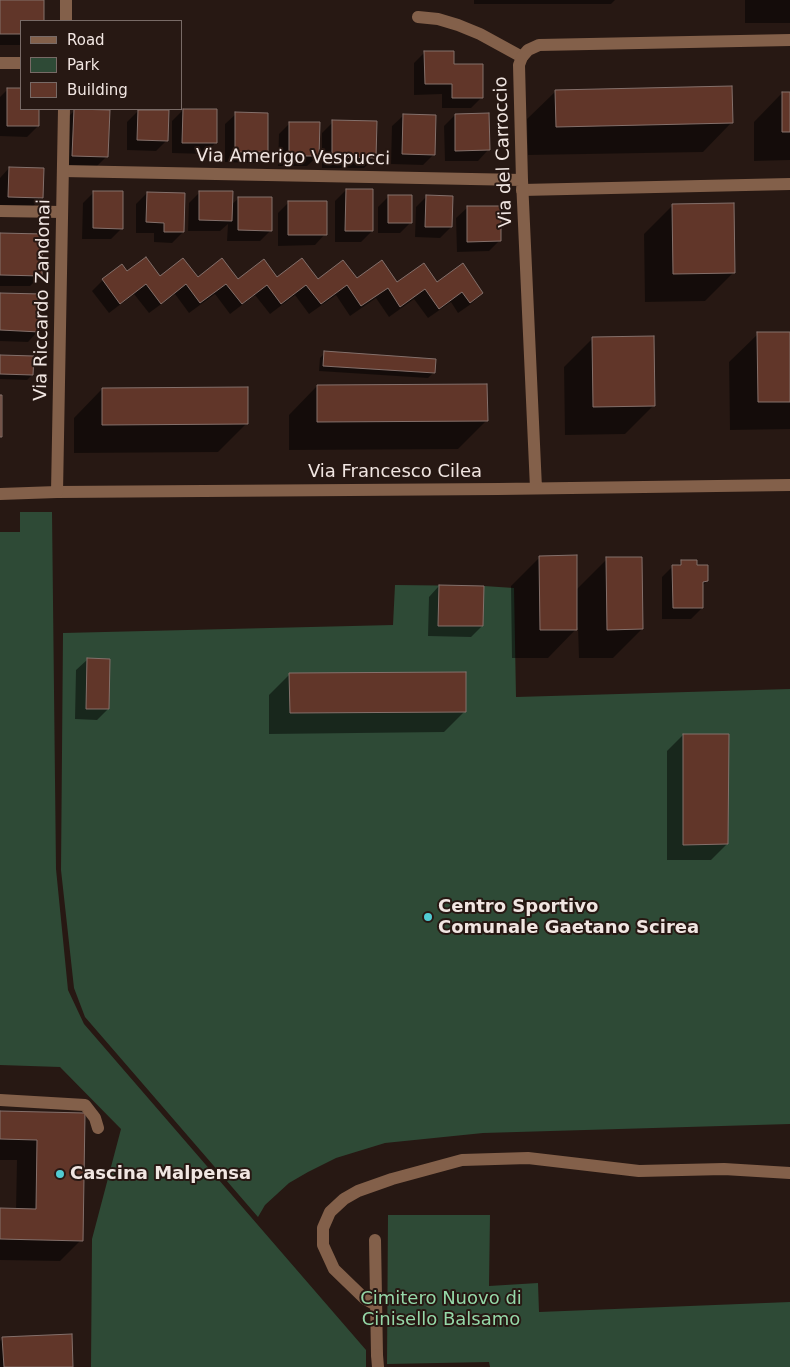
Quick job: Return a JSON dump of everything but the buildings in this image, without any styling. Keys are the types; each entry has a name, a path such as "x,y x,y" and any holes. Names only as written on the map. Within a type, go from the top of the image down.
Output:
{"street":[{"path":"66,0 66,20"},
{"path":"418,17 438,19 458,25 480,34 522,57"},
{"name":"Via del Carroccio","path":"536,488 522,184 519,65 522,57 528,50 539,45 790,40"},
{"path":"0,63 20,63"},
{"name":"Via Riccardo Zandonai","path":"57,492 64,110"},
{"name":"Via Amerigo Vespucci","path":"63,171 522,184 790,184"},
{"path":"0,211 62,212"},
{"name":"Via Francesco Cilea","path":"0,494 790,485"},
{"path":"0,1100 85,1105 95,1118 98,1128"},
{"path":"376,1305 365,1299 334,1269 323,1245 323,1228 330,1212 344,1199 358,1191 392,1179 462,1160 528,1158 639,1170 724,1169 790,1173"},
{"path":"375,1240 378,1361"}],"green space":[{"path":"20,512 52,512 56,869 68,990 84,1024 366,1350 366,1367 91,1367 92,1239 121,1129 60,1067 0,1065 0,532 20,532"},
{"name":"Centro Sportivo Comunale Gaetano Scirea","path":"395,585 514,588 516,697 790,689 790,1124 483,1133 385,1143 336,1158 289,1183 265,1205 258,1217 85,1017 74,988 61,870 63,633 393,625"},
{"name":"Cimitero Nuovo di Cinisello Balsamo","path":"388,1215 490,1215 489,1286 538,1283 539,1312 790,1302 790,1367 490,1367 489,1362 387,1364"}],"place":[{"name":"Centro Sportivo Comunale Gaetano Scirea","path":"428,917"},
{"name":"Cascina Malpensa","path":"60,1174"}]}
